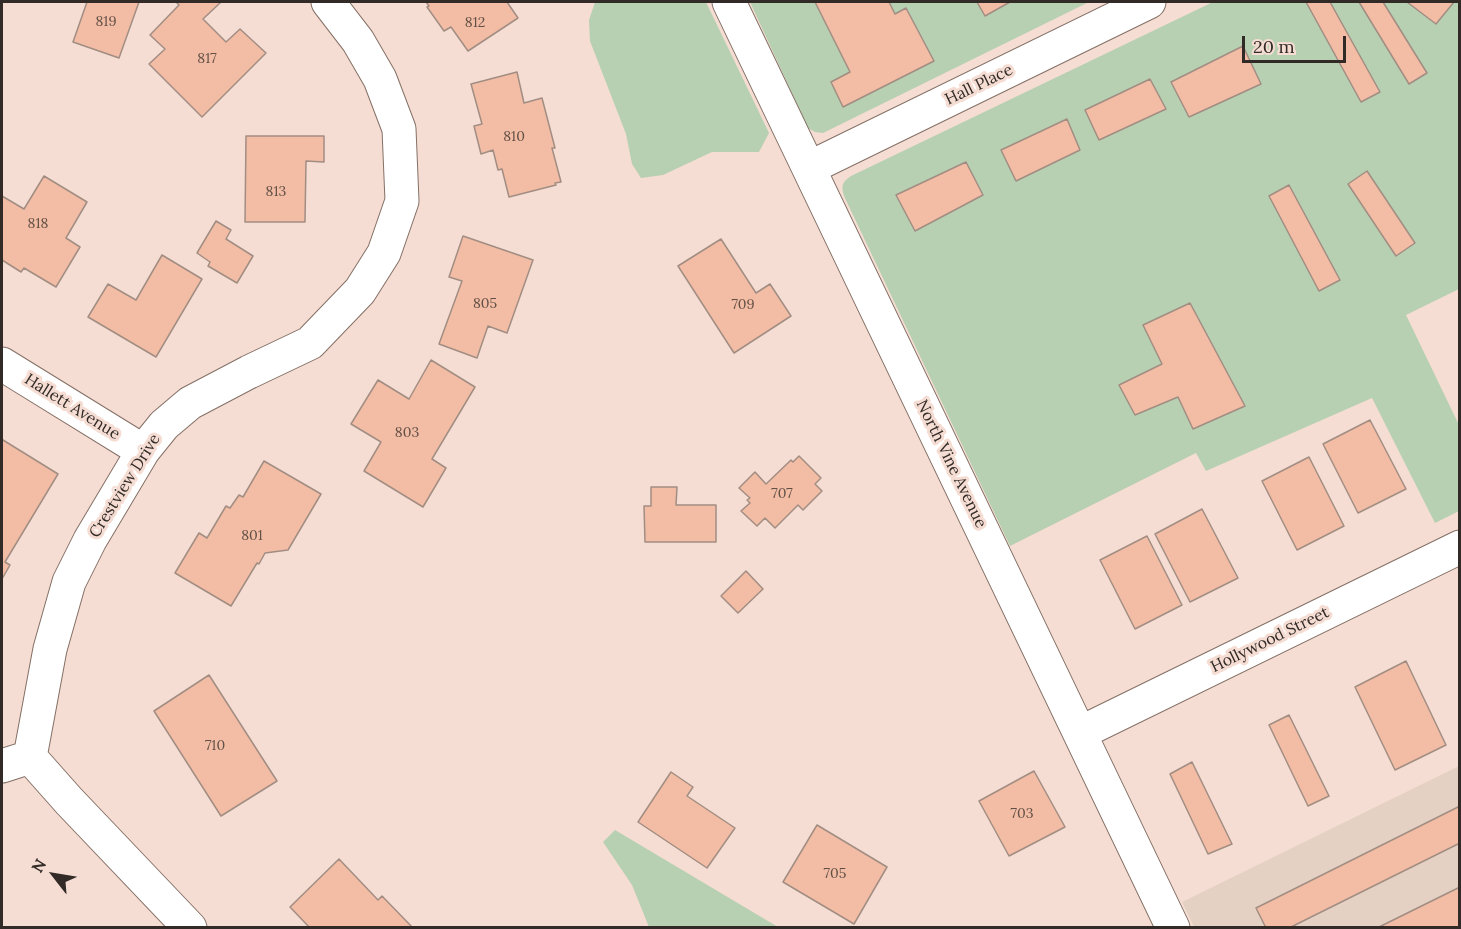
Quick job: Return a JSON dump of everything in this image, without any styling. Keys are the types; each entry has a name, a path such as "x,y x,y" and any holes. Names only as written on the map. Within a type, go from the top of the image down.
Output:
{"street":[{"name":"Crestview Drive","path":"190,927 69,801 16,761 69,582 90,540 143,451 164,425 190,403 310,343 360,291 384,253 402,201 399,129 380,79 358,41 328,2"},
{"name":"North Vine Avenue","path":"729,2 1173,927"},
{"name":"Hall Place","path":"808,168 1149,2"},
{"name":"Hallett Avenue","path":"2,364 143,451"},
{"name":"Hollywood Street","path":"1080,733 1460,547"}],"shaded area":[{"path":"1459,766 1459,927 1194,927 1182,902"}],"green space":[{"path":"595,2 706,2 769,133 759,152 712,152 663,175 641,178 632,164 626,134 590,41 589,20"},
{"path":"750,2 1089,2 823,133 808,128"},
{"path":"1213,2 1459,2 1459,289 1406,315 1459,425 1459,511 1435,523 1372,398 1206,471 1196,453 1010,546 844,196 843,184 851,176"},
{"path":"615,830 778,927 649,927 632,885 603,842"}],"building":[{"path":"87,2 139,2 119,58 73,42"},
{"path":"176,2 221,2 203,19 226,42 240,29 266,53 202,117 149,64 165,49 150,35 179,5"},
{"path":"426,2 507,2 518,18 468,51 451,27 444,31"},
{"path":"815,2 889,2 895,14 906,8 934,61 843,107 831,82 850,72"},
{"path":"977,2 1010,2 985,16"},
{"path":"1306,2 1330,2 1380,92 1361,102"},
{"path":"1359,2 1383,2 1427,73 1409,84"},
{"path":"1407,2 1454,2 1436,24"},
{"path":"1243,46 1261,84 1189,117 1171,82"},
{"path":"517,72 524,103 542,98 561,182 509,197 502,169 498,170 493,150 481,154 474,126 482,124 471,84"},
{"path":"1150,79 1166,109 1099,140 1085,110"},
{"path":"1067,119 1080,150 1016,181 1001,150"},
{"path":"246,136 324,136 324,162 306,161 305,222 245,222"},
{"path":"966,162 983,195 915,231 896,195"},
{"path":"1367,171 1415,243 1396,256 1348,184"},
{"path":"44,176 87,202 66,238 80,247 56,287 24,268 21,272 2,260 2,196 24,209"},
{"path":"1289,185 1340,280 1319,291 1269,196"},
{"path":"216,221 231,230 226,239 253,256 237,283 208,266 210,262 197,253"},
{"path":"463,236 533,260 507,333 488,326 477,358 439,344 462,281 449,277"},
{"path":"721,239 756,293 770,284 791,316 734,353 678,266"},
{"path":"162,255 202,279 156,357 88,317 108,284 136,300"},
{"path":"1190,303 1245,406 1193,429 1178,397 1135,415 1119,385 1162,364 1143,325"},
{"path":"431,360 475,387 432,459 446,468 423,507 364,471 381,442 351,424 378,380 409,399"},
{"path":"1370,420 1406,489 1358,513 1323,444"},
{"path":"3,440 58,474 5,562 10,565 2,579 2,442"},
{"path":"799,456 821,478 815,484 822,491 803,510 798,505 775,528 765,518 757,526 741,511 750,503 747,500 750,498 739,488 755,472 766,484 791,460 793,462"},
{"path":"1309,457 1344,526 1297,550 1262,481"},
{"path":"264,461 321,494 288,550 265,553 231,606 175,573 199,533 207,538 226,506 230,508 239,495 243,497"},
{"path":"651,487 677,487 676,505 716,505 716,542 645,542 644,506 651,506"},
{"path":"1202,509 1238,578 1190,602 1155,534"},
{"path":"1147,536 1182,605 1135,629 1100,560"},
{"path":"746,571 763,589 738,613 721,596"},
{"path":"1406,661 1446,745 1395,770 1355,687"},
{"path":"209,675 277,781 221,816 154,711"},
{"path":"1289,715 1329,796 1308,806 1269,725"},
{"path":"1192,762 1232,844 1208,854 1170,774"},
{"path":"1034,771 1065,827 1009,856 979,801"},
{"path":"671,772 693,787 687,796 735,828 707,868 638,822"},
{"path":"1460,806 1460,843 1289,928 1266,928 1256,908"},
{"path":"817,825 887,867 854,924 783,882"},
{"path":"339,859 378,900 382,896 413,928 310,928 290,907"},
{"path":"1460,887 1460,928 1377,928"}]}
